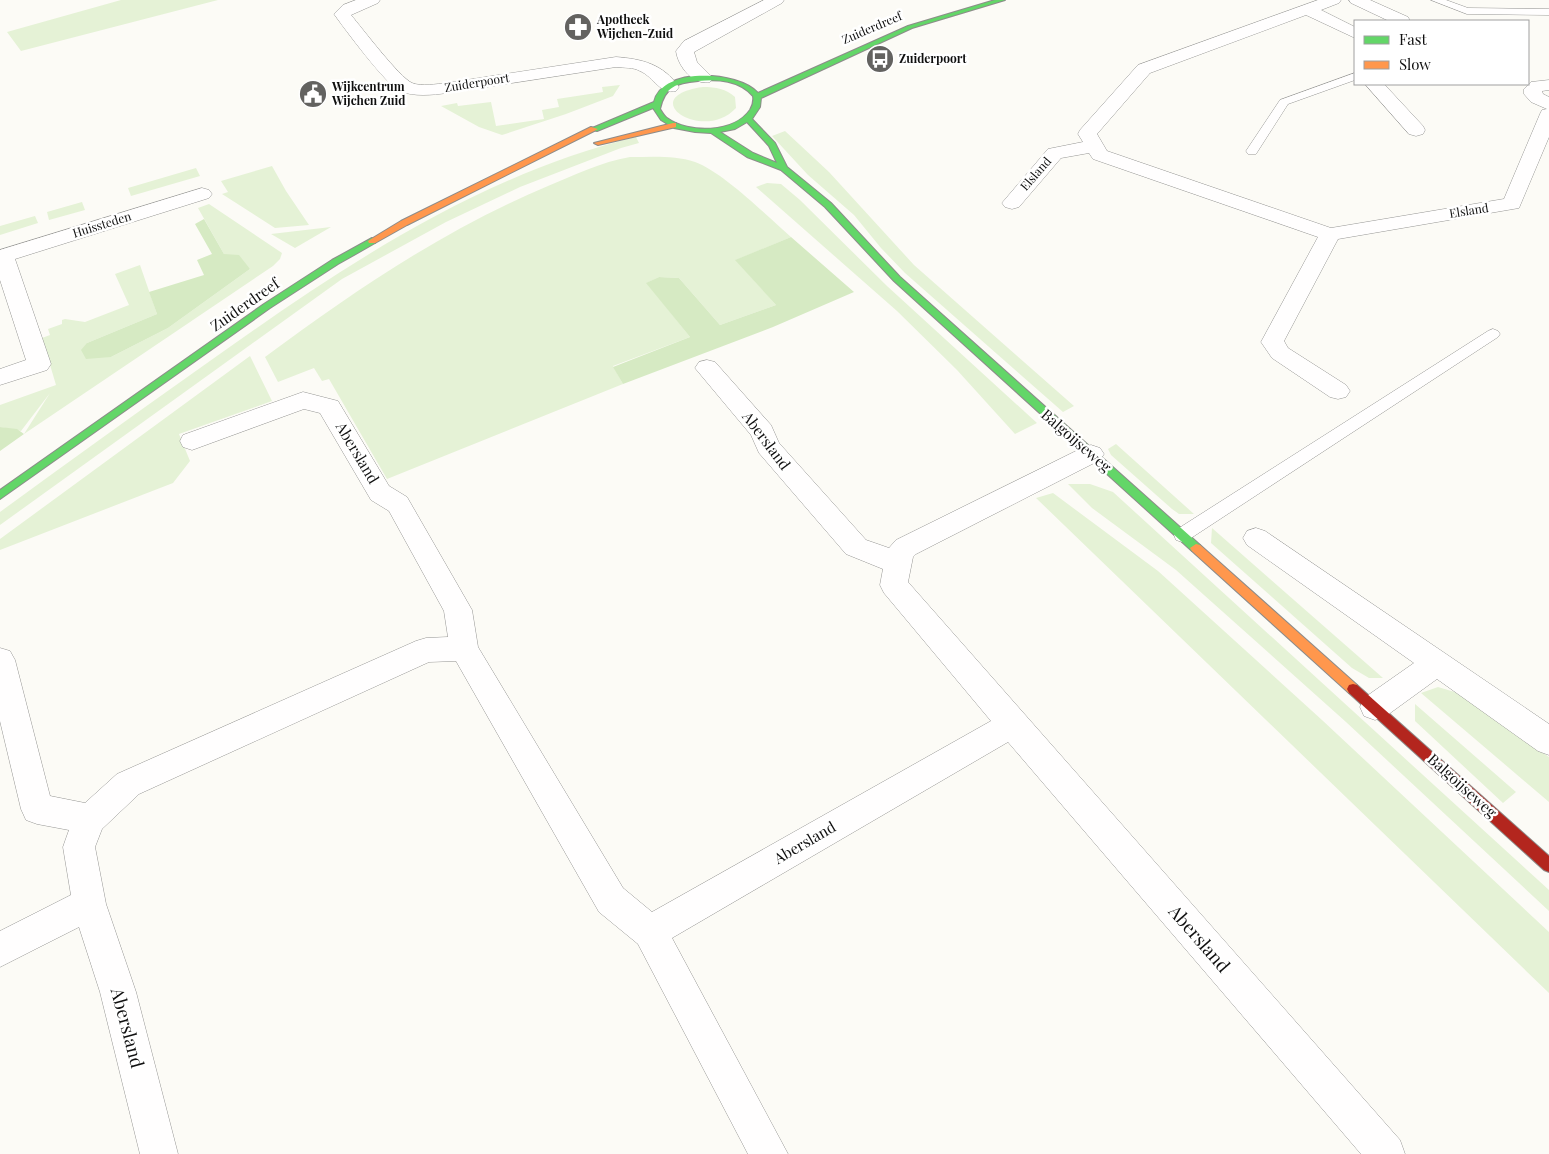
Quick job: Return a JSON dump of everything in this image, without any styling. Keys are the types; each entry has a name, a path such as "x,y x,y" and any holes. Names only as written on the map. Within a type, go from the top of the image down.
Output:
{"street":[{"name":"Zuiderpoort","path":"372,0 349,8 342,14 384,65 405,87 425,90 447,88 616,62 642,64 659,76 670,87"},
{"path":"704,78 690,66 685,58 685,51 690,45 776,0"},
{"name":"Zuiderdreef","path":"756,97 813,72 840,56 912,26 1002,0"},
{"path":"1094,146 1087,134 1144,70 1333,0"},
{"path":"1357,0 1400,20"},
{"path":"1308,10 1354,33"},
{"name":"Zuiderdreef","path":"802,63 840,56"},
{"path":"733,81 750,76"},
{"path":"704,78 733,81 744,85 756,97 758,105 755,112 739,124 714,131 686,129 664,119 658,112 656,104 663,92 686,80 704,78"},
{"path":"1538,84 1533,89 1533,94 1549,104"},
{"path":"1375,85 1416,130"},
{"name":"Zuiderdreef","path":"0,495 267,306 335,262 451,199 575,137 656,104"},
{"name":"Elsland","path":"1012,203 1055,152 1094,146 1100,155 1330,234 1512,204 1549,114"},
{"name":"Balgoijseweg","path":"748,119 772,145 784,168"},
{"name":"Zuiderdreef","path":"522,165 622,136 674,125"},
{"name":"Balgoijseweg","path":"714,131 750,154 784,168 828,206 897,279 1549,865"},
{"name":"Huissteden","path":"0,377 39,364 1,256 202,194"},
{"path":"1330,234 1272,342 1280,353 1338,391"},
{"name":"Abersland","path":"707,368 762,431 768,447 856,547 898,563 894,585 1012,724 1386,1154"},
{"name":"Abersland","path":"192,441 303,400 329,407 380,492 398,504 458,610 464,649 611,900 650,932 769,1154"},
{"path":"898,563 900,553 906,547 1091,454"},
{"path":"1256,538 1549,741"},
{"name":"Abersland","path":"160,1154 118,992 89,904 79,847 90,819 128,784 426,650 464,649"},
{"path":"0,660 37,809 90,819"},
{"path":"1374,707 1436,664"},
{"name":"Abersland","path":"650,932 1012,724"},
{"path":"0,950 89,904"}],"lane":[{"path":"1436,0 1467,11 1549,12"},
{"path":"1252,151 1284,102 1354,76"},
{"path":"1182,535 1493,334"}],"green space":[{"path":"121,0 218,0 21,51 7,32"},
{"path":"620,85 613,96 502,135 479,127 441,106 457,103 458,106 491,102 496,126 544,119 542,110 559,107 557,99 603,92 602,87"},
{"path":"703,87 712,87 732,94 735,97 736,108 722,118 707,121 693,120 681,115 674,108 674,100 683,92"},
{"path":"785,131 829,172 914,265 1074,406 1063,412 905,273 881,248 854,215 808,175 772,136"},
{"path":"636,137 639,143 621,148 520,187 446,222 342,279 0,525 0,512 244,337 349,266 459,204 516,177 575,155"},
{"path":"630,157 679,158 706,167 744,195 791,237 736,260 776,305 720,325 679,278 659,277 647,283 690,337 613,366 623,384 387,479 329,379 322,381 314,368 278,382 265,357 366,285 437,242 510,203 588,169"},
{"path":"272,166 309,225 275,228 222,194 228,192 221,181"},
{"path":"196,168 200,176 131,196 128,188"},
{"path":"767,183 781,184 800,200 887,286 1037,423 1015,434 957,370 897,311 756,187"},
{"path":"82,202 85,210 49,220 47,212"},
{"path":"209,204 282,253 280,259 273,266 24,434 50,393 21,431 0,427 0,405 56,385 42,338 50,335 48,329 62,324 62,320 65,319 85,322 129,305 115,274 140,265 157,314 87,343 111,357 168,328 250,269 224,254 198,208"},
{"path":"35,216 38,223 0,235 0,226"},
{"path":"204,219 224,254 239,255 250,269 168,328 111,357 86,359 81,350 87,343 157,314 149,292 204,275 197,260 212,254 195,224"},
{"path":"331,227 295,248 271,234"},
{"path":"791,237 854,292 773,327 623,384 613,367 690,337 646,283 659,277 679,278 720,325 776,305 735,260"},
{"path":"250,356 272,401 179,434 190,461 173,483 0,550 0,539"},
{"path":"0,427 17,429 24,434 0,451"},
{"path":"1116,444 1194,514 1179,514 1111,455 1108,449"},
{"path":"1068,484 1090,484 1113,492 1549,890 1549,911 1346,722 1176,570 1092,508"},
{"path":"1053,493 1158,571 1322,720 1549,932 1549,993 1036,498"},
{"path":"1212,528 1383,678 1369,678 1352,668 1211,543"},
{"path":"1438,687 1458,693 1549,757 1549,802 1421,693"},
{"path":"1415,704 1516,792 1503,803 1415,721"}],"traffic: fast":[{"path":"756,97 851,52 910,27 1002,0"},
{"path":"704,78 731,80 744,85 757,98 756,107 747,119 733,127 714,130 695,130 677,126 663,119 656,109 659,96 663,91 679,82 704,78"},
{"path":"594,129 656,104"},
{"path":"748,119 772,145 784,168"},
{"path":"714,131 750,155 784,168 828,205 897,279 1196,548"},
{"path":"0,495 267,306 335,262 372,241"}],"traffic: slow":[{"path":"598,143 673,125"},
{"path":"372,241 404,223 594,129"},
{"path":"1196,548 1353,689"}],"traffic: jam":[{"path":"1353,689 1549,865"}],"place":[{"name":"Apotheek Wijchen-Zuid","path":"578,27"},
{"name":"Zuiderpoort","path":"880,59"},
{"name":"Wijkcentrum Wijchen Zuid","path":"313,94"}]}
